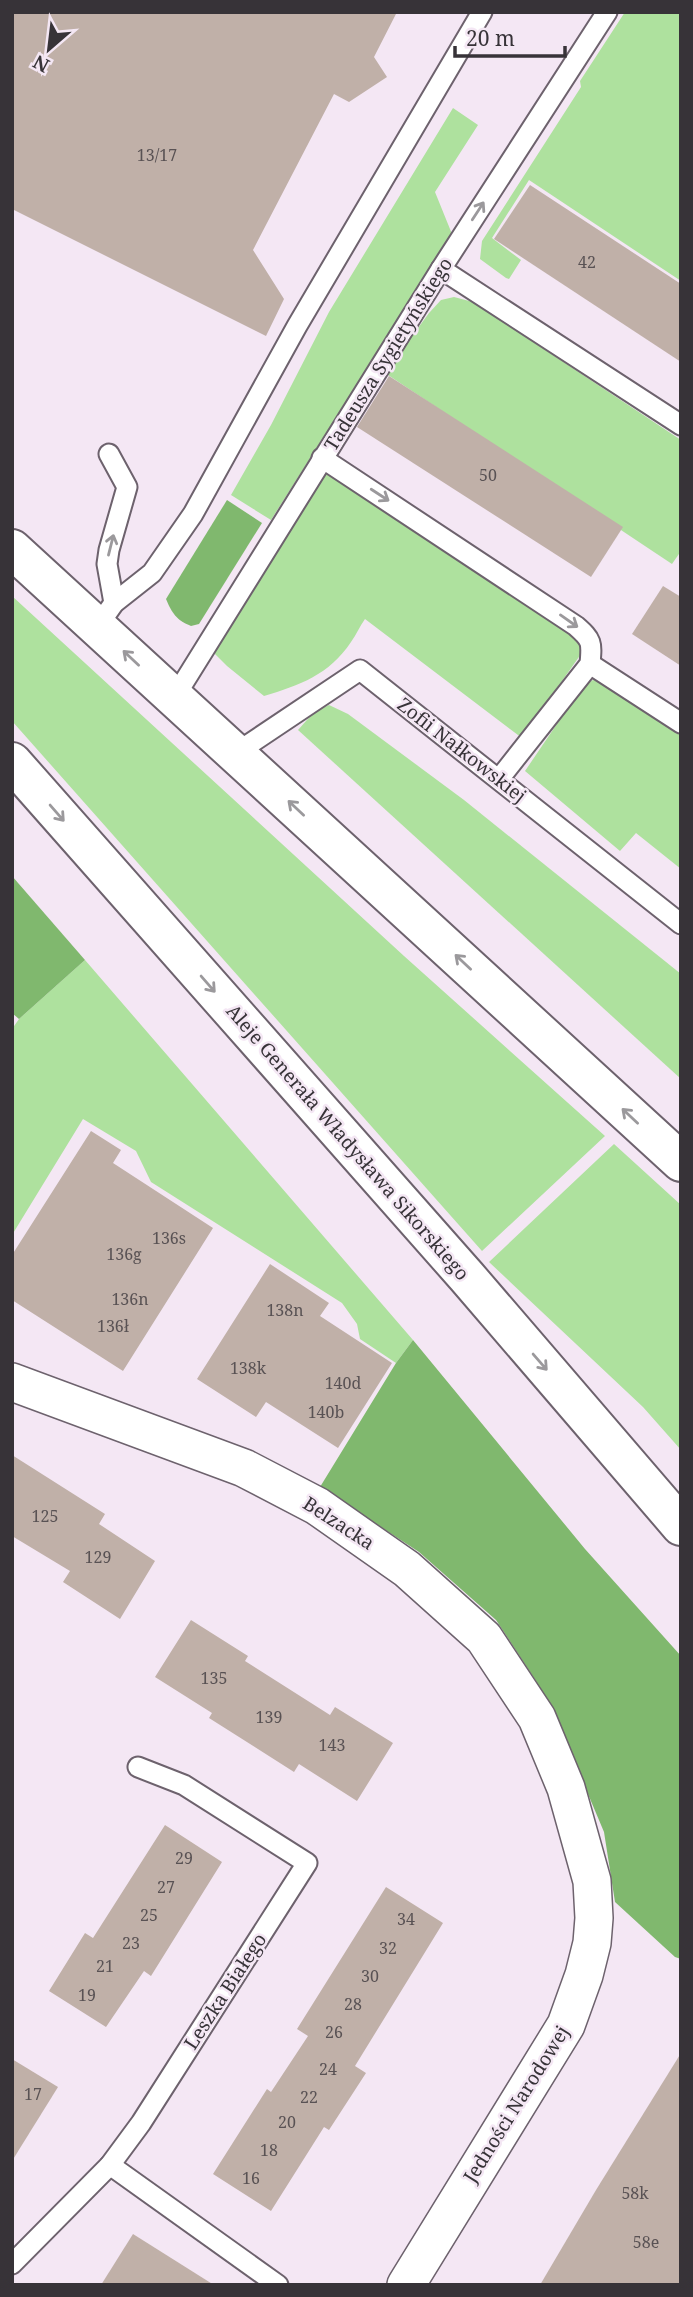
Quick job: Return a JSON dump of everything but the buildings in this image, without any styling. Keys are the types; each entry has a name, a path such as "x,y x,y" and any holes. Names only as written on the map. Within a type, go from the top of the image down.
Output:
{"main road":[{"path":"12,549 105,615 174,698 681,1162"},
{"name":"Aleje Generała Władysława Sikorskiego","path":"12,762 467,1277 681,1526"}],"street":[{"name":"Belzacka","path":"12,1382 244,1468 317,1506 407,1569 484,1638 537,1718 566,1788"},
{"name":"Jedności Narodowej","path":"406,2285 566,2025 584,1975 592,1943 592,1881 566,1788"}],"lane":[{"path":"105,615 152,573 193,514 297,326 482,12"},
{"name":"Tadeusza Sygietyńskiego","path":"174,698 441,269 607,12"},
{"path":"441,269 681,425"},
{"path":"105,615 109,550 127,487 109,454"},
{"path":"323,458 576,626 592,643 590,664 499,779"},
{"path":"590,664 681,723"},
{"name":"Zofii Nałkowskiej","path":"236,753 360,670 681,924"},
{"name":"Leszka Białego","path":"12,2263 110,2165 141,2123 307,1863 184,1785 138,1767"},
{"path":"110,2165 278,2285"}],"green space":[{"path":"625,12 681,12 681,281 529,180 492,238 521,260 509,279 506,278 480,259 482,241 581,87 580,81"},
{"path":"453,108 478,125 435,192 452,234 271,520 231,495 271,425 329,312"},
{"path":"454,297 473,302 681,440 681,551 672,564 385,373 429,313 441,300"},
{"path":"326,472 577,637 582,644 581,654 522,738 365,619 342,653 323,671 302,683 264,696 211,650"},
{"path":"227,500 262,523 199,624 191,626 175,616 166,599"},
{"path":"12,596 404,956 605,1136 482,1251 12,721"},
{"path":"593,680 600,681 681,734 681,869 636,833 620,851 525,771 582,687"},
{"path":"329,705 348,714 464,800 681,974 681,1079 298,730 314,712"},
{"path":"12,876 85,960 19,1019 12,1013"},
{"path":"85,960 413,1340 396,1363 360,1339 357,1324 342,1303 151,1182 136,1151 83,1119 12,1235 12,1029 19,1019"},
{"path":"614,1144 681,1205 681,1450 643,1407 489,1262"},
{"path":"413,1340 585,1549 681,1656 681,1959 675,1957 615,1902 604,1832 567,1744 536,1681 496,1620 419,1552 320,1487"}]}
